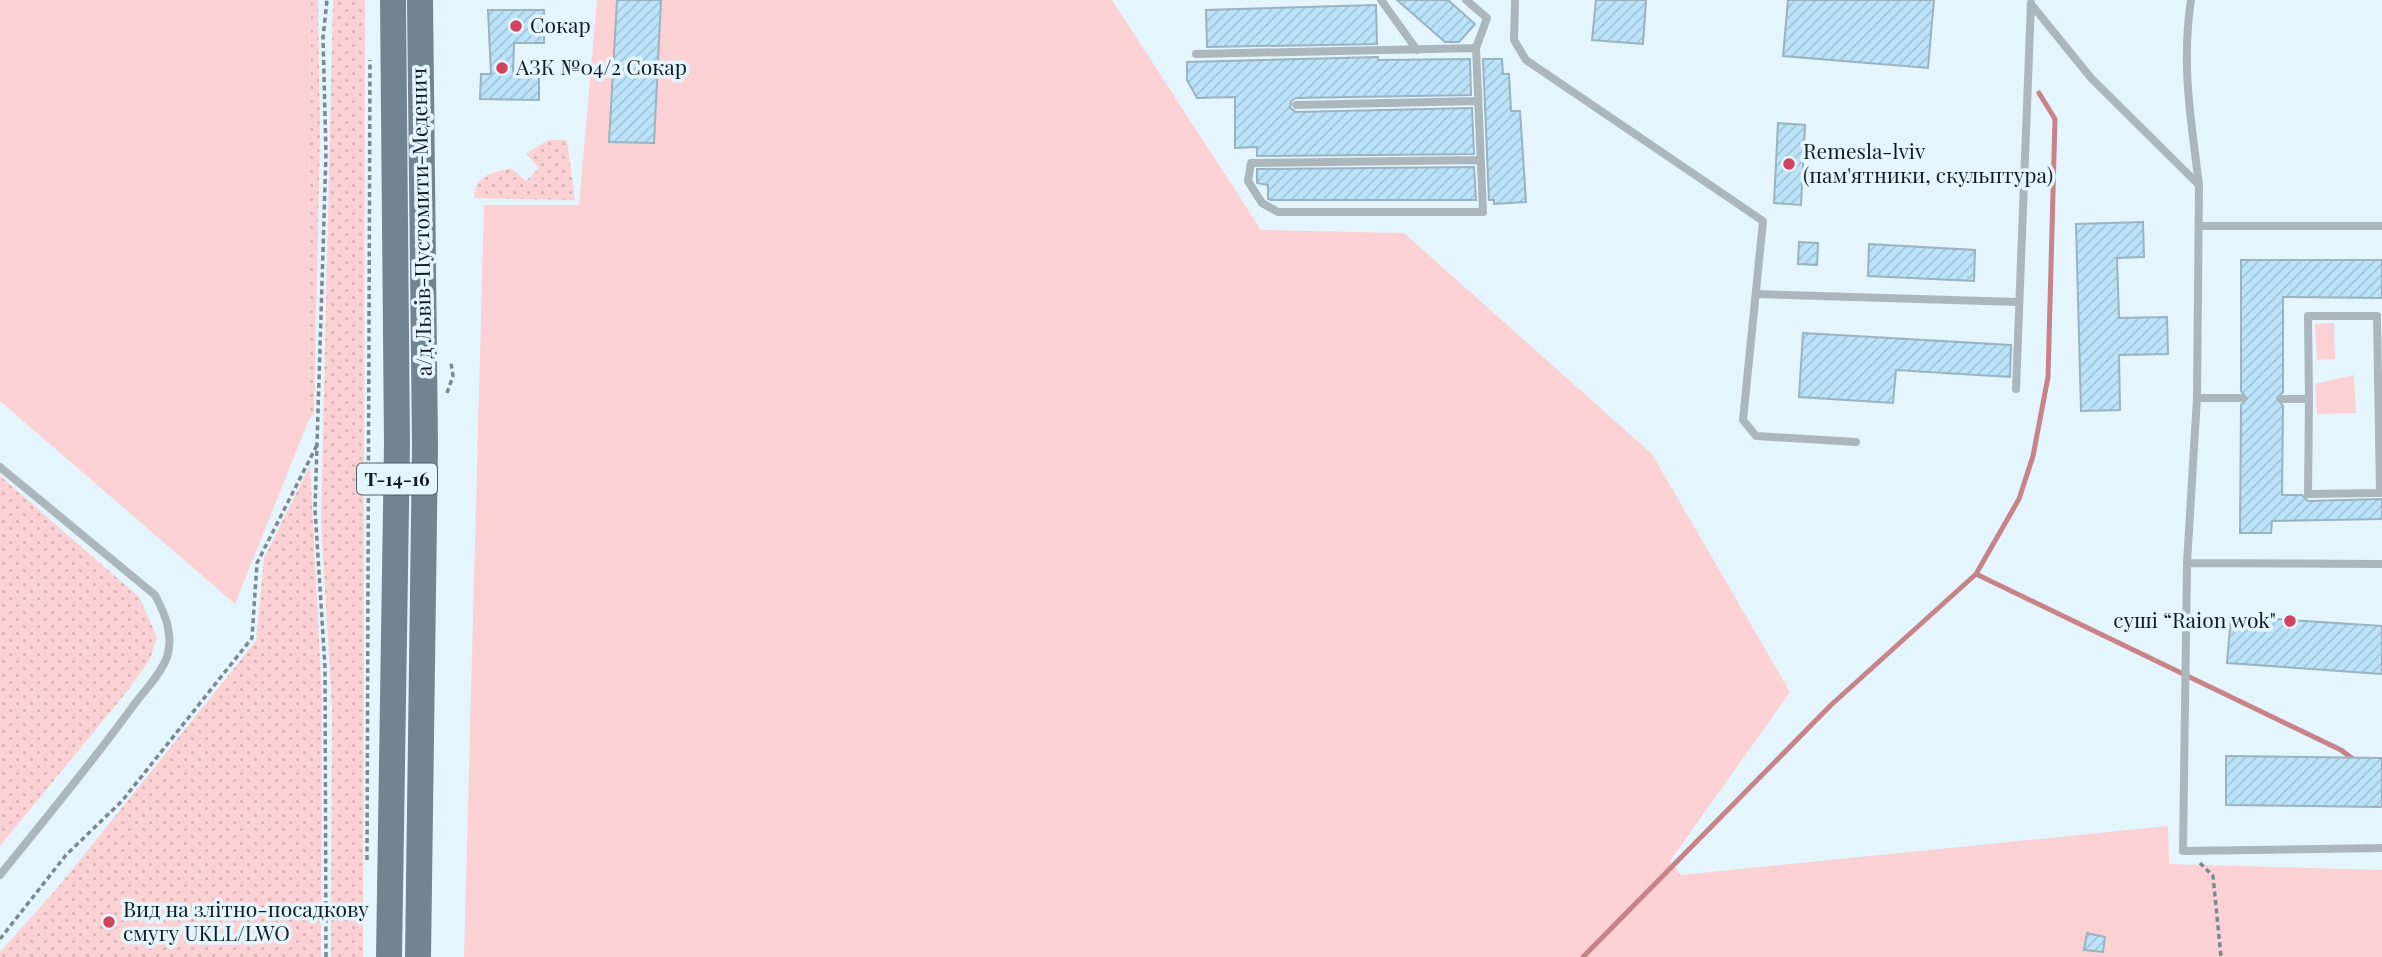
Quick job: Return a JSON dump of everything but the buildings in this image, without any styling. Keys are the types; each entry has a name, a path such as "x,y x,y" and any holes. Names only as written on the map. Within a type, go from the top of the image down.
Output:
{"main road":[{"name":"Т-14-16","path":"389,957 397,444 393,0"},
{"name":"а/д Львів-Пустомити-Меденич","path":"418,957 425,444 420,0"}],"lane":[{"path":"1381,0 1417,50"},
{"path":"1466,0 1487,18 1476,48 1483,212 1278,212 1262,203 1248,181 1251,163 1480,160"},
{"path":"1515,0 1514,40 1526,60 1763,221 1743,420 1756,436 1856,442"},
{"path":"2191,0 2185,44 2185,73 2199,185 2200,226 2197,398 2187,563 2183,851 2382,848"},
{"path":"2031,2 2091,78 2199,185"},
{"path":"2016,389 2031,2"},
{"path":"1196,54 1476,48"},
{"path":"1296,105 1478,102"},
{"path":"2200,226 2382,226"},
{"path":"1756,294 2018,302"},
{"path":"2308,316 2379,316 2380,493 2308,494 2309,399 2308,316"},
{"path":"2197,398 2241,398"},
{"path":"2283,399 2309,399"},
{"path":"0,467 155,595 166,618 169,635 166,657 153,678 108,741 0,875"},
{"path":"2187,563 2382,564"}],"path":[{"path":"326,957 325,667 315,509 326,153 323,38 327,0"},
{"path":"367,874 370,55"},
{"path":"0,939 66,855 122,801 253,638 257,563 317,443"},
{"path":"2195,859 2213,876 2221,957"}],"shaded area":[{"path":"0,0 311,0 308,422 235,604 0,401"},
{"path":"311,0 318,0 320,135 314,413 308,422"},
{"path":"333,0 365,0 363,957 331,957 332,708 321,522"},
{"path":"597,0 1112,0 1261,230 1404,233 1652,454 1790,692 1670,861 1681,875 2168,826 2169,864 2382,870 2382,957 464,957 484,205 579,205"},
{"path":"548,140 567,140 575,200 474,198 477,184 491,174 511,168 526,181 539,168 526,154"},
{"path":"2334,323 2335,359 2317,360 2315,324"},
{"path":"2354,375 2356,413 2317,414 2315,384"},
{"path":"310,465 322,697 321,957 0,957 0,952 59,886 256,641 264,558"},
{"path":"0,476 139,597 157,637 150,659 129,689 0,846"}],"waterway":[{"path":"1583,957 1831,705 1976,574 2019,499 2033,456 2048,377 2055,119 2039,93"},
{"path":"1976,574 2341,750 2357,762"}],"place":[{"name":"Сокар","path":"516,26"},
{"name":"АЗК №04/2 Сокар","path":"502,68"},
{"name":"Remesla-lviv (пам'ятники, скульптура)","path":"1789,164"},
{"name":"суші “Raion wok\"","path":"2290,621"},
{"name":"Вид на злітно-посадкову смугу UKLL/LWO","path":"109,922"}]}
